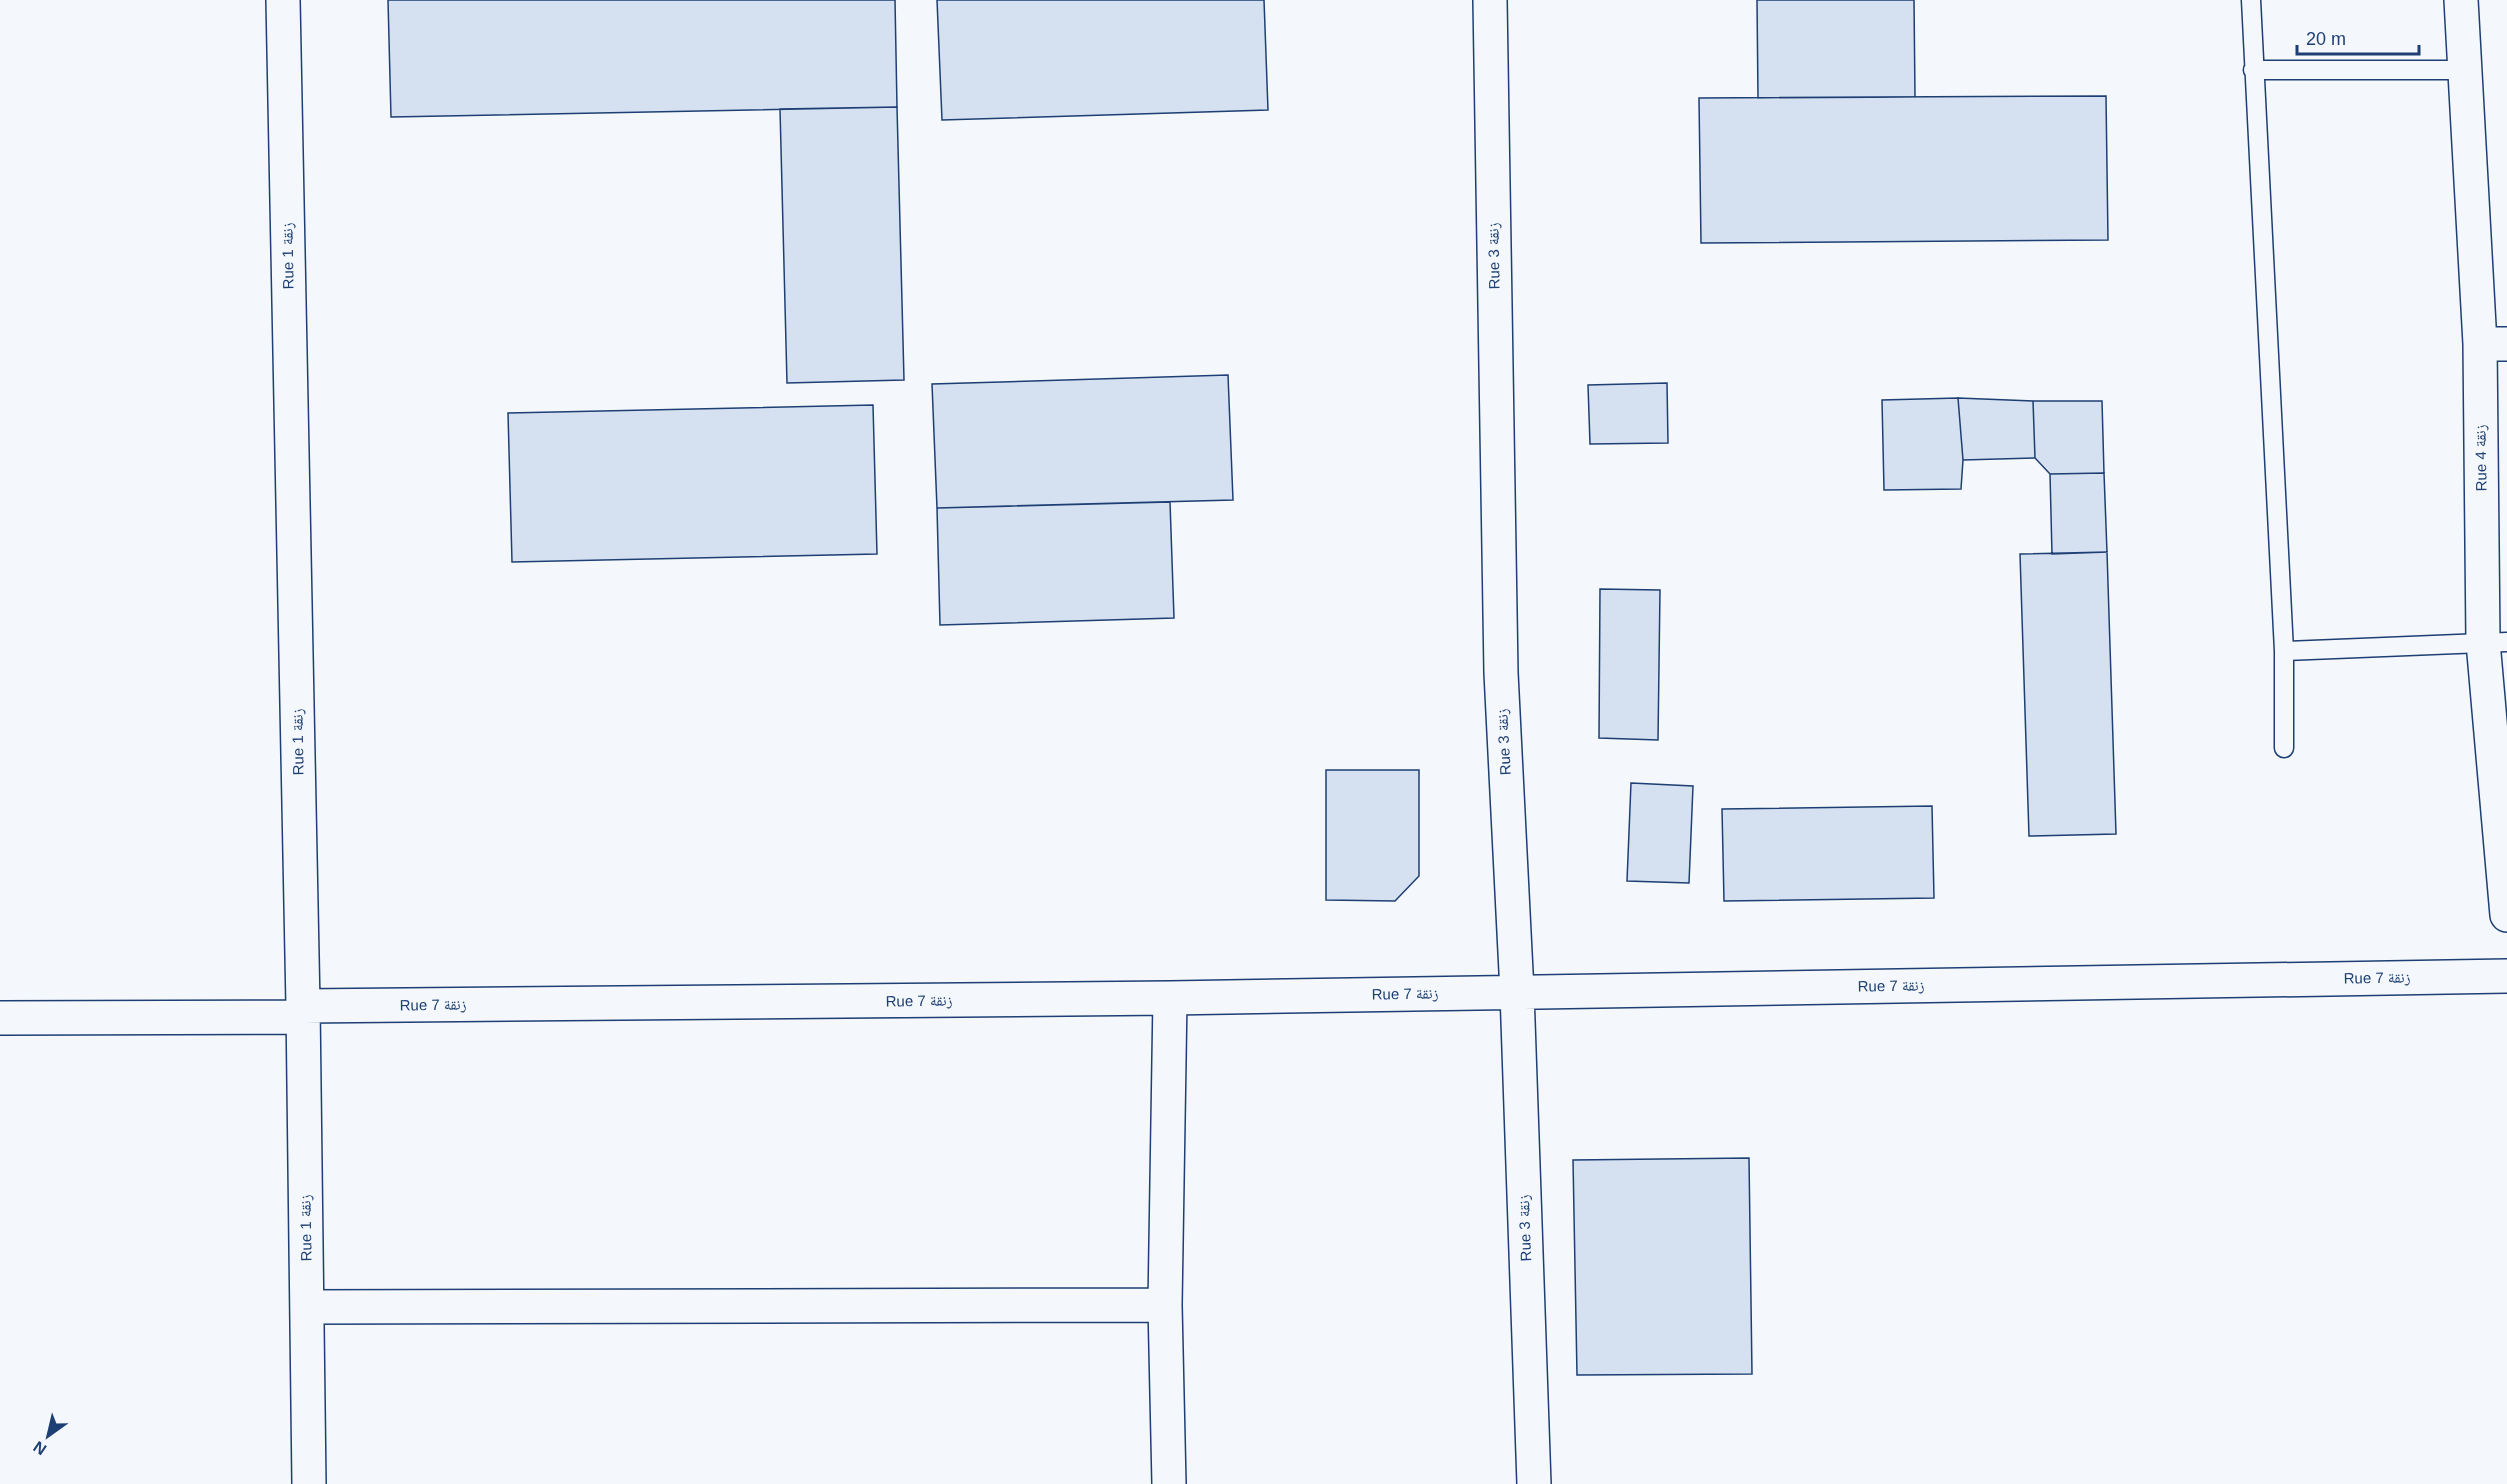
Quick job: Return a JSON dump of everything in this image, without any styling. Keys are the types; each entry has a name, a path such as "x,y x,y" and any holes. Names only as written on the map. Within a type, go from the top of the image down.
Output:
{"street":[{"name":"Rue 1 زنقة","path":"283,0 303,1011 309,1484"},
{"name":"Rue 3 زنقة","path":"1490,0 1501,673 1517,992 1534,1484"},
{"name":"Rue 4 زنقة","path":"2461,0 2464,70 2493,344 2495,642 2507,915"},
{"name":"Rue 7 زنقة","path":"0,1018 303,1011 2507,976"},
{"path":"1169,1484 1165,1305 1170,998"},
{"path":"307,1307 1165,1305"}],"lane":[{"path":"2251,0 2284,651 2284,748"},
{"path":"2253,70 2464,70"},
{"path":"2284,651 2495,642"}],"building":[{"path":"388,0 895,0 897,107 391,117"},
{"path":"937,0 1264,0 1268,110 942,120"},
{"path":"1757,0 1914,0 1915,97 1758,98"},
{"path":"2106,96 2108,240 1701,243 1699,98"},
{"path":"897,107 904,380 787,383 780,109"},
{"path":"1228,375 1233,500 937,508 932,384"},
{"path":"1667,383 1668,443 1590,444 1588,385"},
{"path":"1958,398 1963,460 1961,489 1884,490 1882,400"},
{"path":"1958,398 2033,401 2035,458 1963,460"},
{"path":"2033,401 2102,401 2104,473 2050,474 2035,458"},
{"path":"873,405 877,554 512,562 508,413"},
{"path":"2104,473 2107,552 2052,554 2050,474"},
{"path":"1170,502 1174,618 940,625 937,508"},
{"path":"2107,552 2116,834 2029,836 2020,554"},
{"path":"1600,589 1660,590 1658,740 1599,738"},
{"path":"1326,770 1419,770 1419,876 1395,901 1326,900"},
{"path":"1631,783 1693,786 1689,883 1627,881"},
{"path":"1932,806 1934,898 1724,901 1722,809"},
{"path":"1749,1158 1752,1374 1577,1375 1573,1160"}]}
